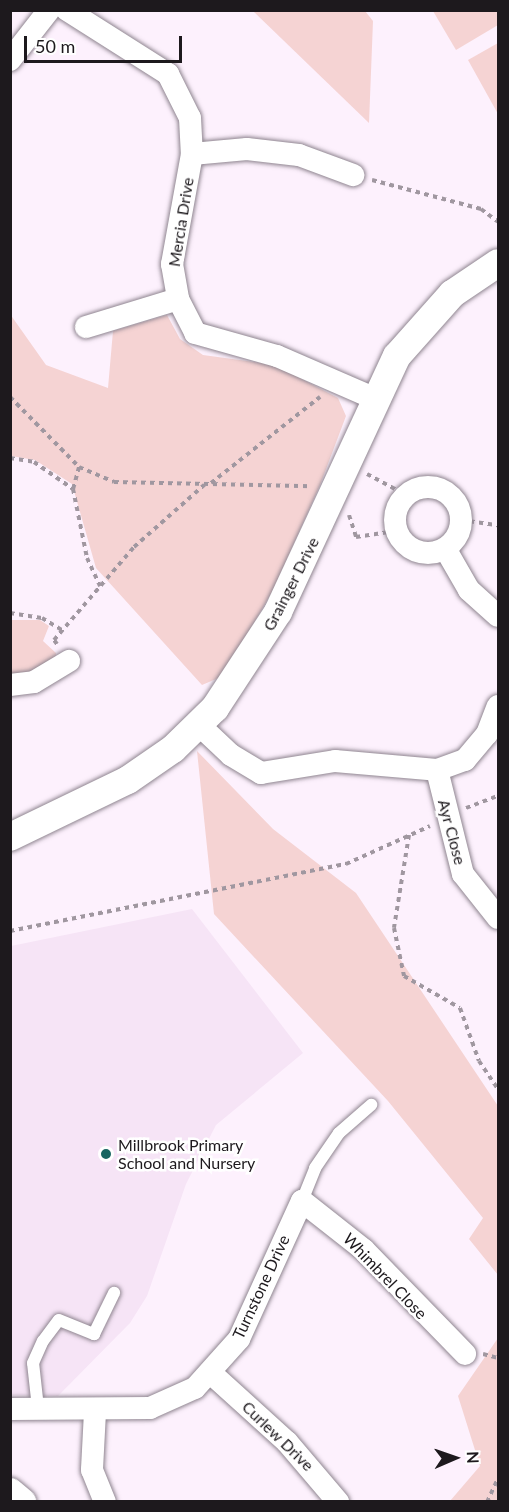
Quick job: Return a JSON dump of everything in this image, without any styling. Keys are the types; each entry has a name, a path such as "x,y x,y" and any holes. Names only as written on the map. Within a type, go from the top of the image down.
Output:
{"street":[{"path":"10,60 49,10"},
{"name":"Mercia Drive","path":"67,10 168,75 190,118 192,154 172,264 178,299 195,333 277,356 376,399"},
{"path":"192,154 246,149 299,155 353,175"},
{"name":"Grainger Drive","path":"10,837 128,780 197,723 248,664 333,494 397,356 423,322 498,263"},
{"path":"86,327 178,299"},
{"path":"439,487 460,507 461,520 446,550 415,551 396,531 395,512 406,495 439,487"},
{"path":"446,550 469,590 498,616"},
{"path":"10,685 34,682 69,661"},
{"path":"197,723 231,755 261,773 335,760 437,770 465,760 487,734 498,706"},
{"name":"Ayr Close","path":"437,770 446,818 463,874 498,918"},
{"name":"Whimbrel Close","path":"302,1201 364,1250 465,1354"},
{"name":"Turnstone Drive","path":"10,1409 38,1408 95,1412 150,1408 195,1389 213,1374 239,1339 302,1201"},
{"name":"Curlew Drive","path":"213,1374 288,1442 338,1502"},
{"path":"95,1412 92,1470 105,1502"},
{"path":"10,1492 22,1502"}],"lane":[{"path":"302,1201 315,1168 339,1133 371,1105"},
{"path":"38,1408 32,1374 42,1341 58,1320 94,1334 114,1293"}],"path":[{"path":"353,175 481,209 498,222"},
{"path":"69,661 54,640 134,547 204,484 221,480 339,382"},
{"path":"10,397 79,467 114,482 312,486 333,494 348,509 357,537 396,531"},
{"path":"10,458 34,462 72,489"},
{"path":"347,463 406,495"},
{"path":"79,467 72,489 87,558 100,586"},
{"path":"461,520 498,525"},
{"path":"10,613 42,618 62,630"},
{"path":"10,931 346,864 498,796"},
{"path":"409,835 394,928 404,976 460,1008 479,1061 498,1089"},
{"path":"487,1502 498,1478"}],"shaded area":[{"path":"253,11 365,11 373,21 369,123"},
{"path":"433,11 498,11 498,25 456,50"},
{"path":"498,43 498,114 468,60"},
{"path":"10,314 46,365 108,388 113,331 167,315 180,339 203,355 275,365 338,398 346,416 320,485 273,590 223,676 202,685 96,568 72,484 35,460 11,456"},
{"path":"11,620 40,620 49,626 43,641 56,653 55,664 11,678"},
{"path":"197,751 273,829 356,893 498,1106 498,1275 469,1239 483,1218 388,1101 214,914"},
{"name":"Millbrook Primary School and Nursery","path":"192,909 303,1053 216,1125 186,1184 147,1296 130,1323 58,1396 11,1395 11,946"},
{"path":"498,1338 498,1501 450,1501 480,1466 458,1396"}],"place":[{"name":"Millbrook Primary School and Nursery","path":"106,1154"}]}
